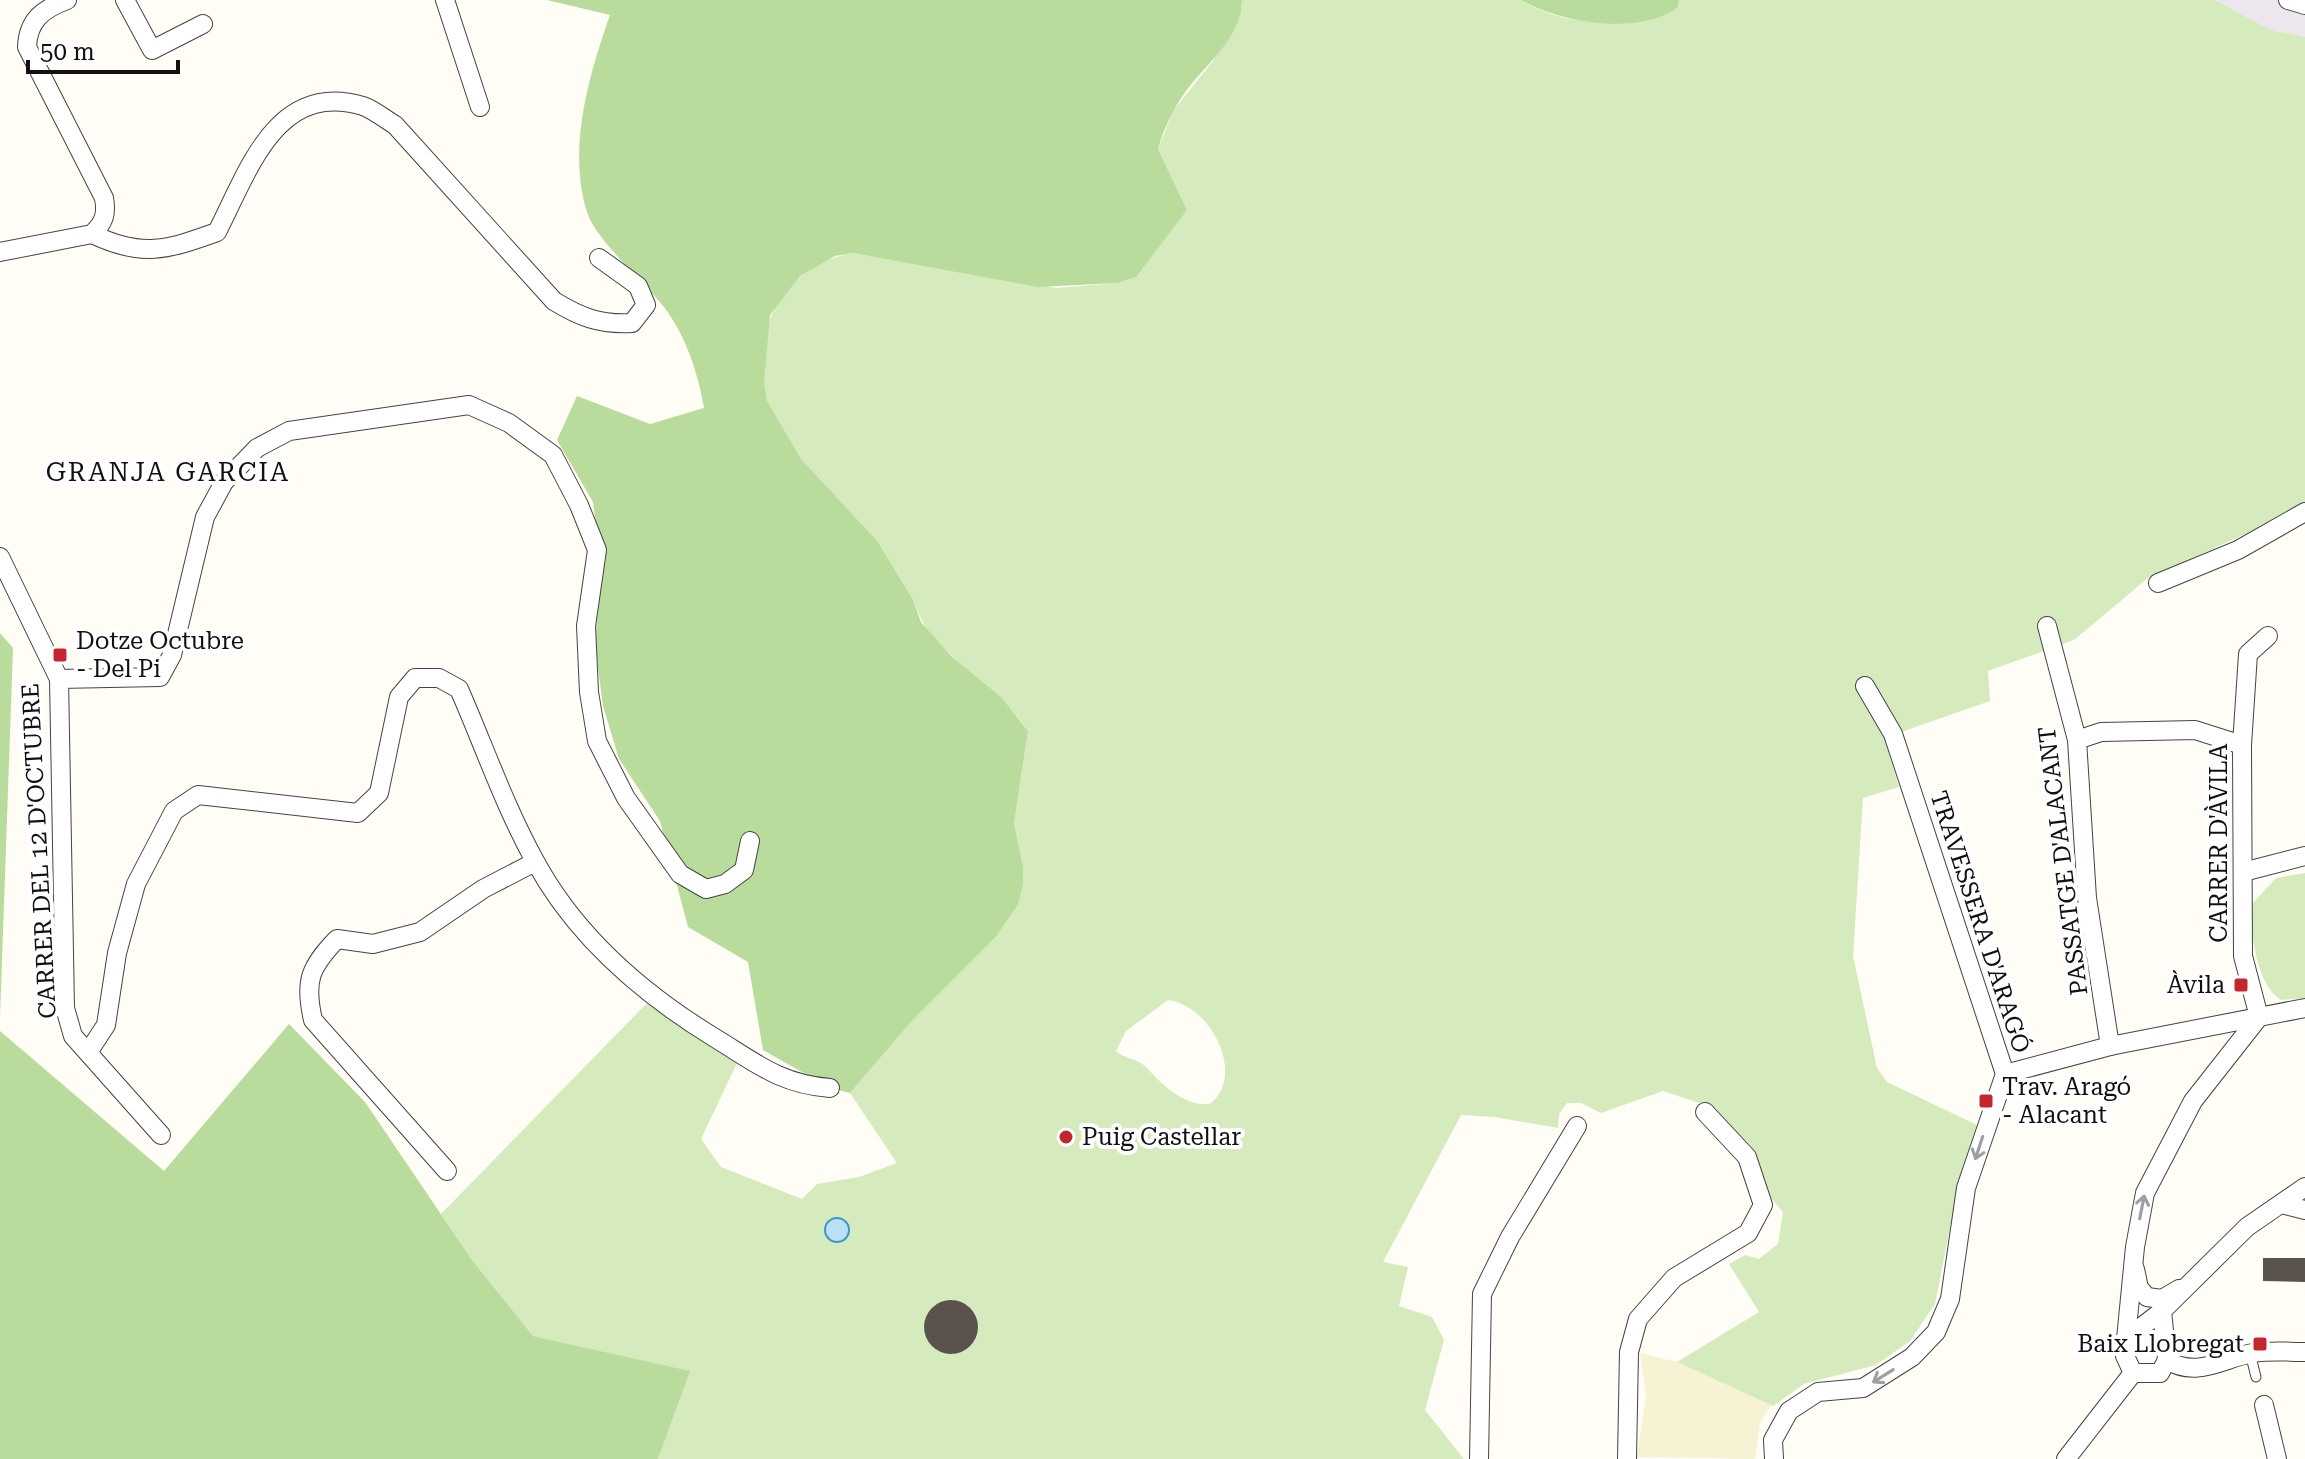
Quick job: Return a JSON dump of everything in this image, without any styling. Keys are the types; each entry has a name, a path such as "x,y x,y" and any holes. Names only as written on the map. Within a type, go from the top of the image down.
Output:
{"street":[{"path":"0,252 92,234 102,224 106,210 104,198 27,47 31,24 39,14 67,0"},
{"path":"125,0 152,50 203,24"},
{"path":"445,0 480,107"},
{"path":"2288,0 2305,5"},
{"path":"92,234 122,249 167,250 217,232 265,140 290,115 318,102 363,107 395,125 554,301 580,317 607,325 632,323 646,305 638,286 599,258"},
{"path":"59,679 160,677 172,655 205,517 224,482 257,448 289,431 469,405 509,423 553,455 597,550 586,626 589,692 597,741 626,798 680,874 706,889 725,884 744,870 750,841"},
{"path":"2158,583 2238,550 2299,517 2305,537"},
{"name":"CARRER DEL 12 D'OCTUBRE","path":"0,557 59,679 65,1008 73,1036 161,1135"},
{"name":"PASSATGE D'ALACANT","path":"2047,626 2077,740 2087,898 2110,1046"},
{"name":"CARRER D'ÀVILA","path":"2259,1017 2243,956 2242,745 2248,654 2268,636"},
{"path":"89,1051 106,1025 117,953 136,884 174,811 198,795 358,813 379,793 399,697 415,678 439,678 459,689 535,862 577,921 631,980 769,1071 797,1085 830,1088"},
{"name":"TRAVESSERA D'ARAGÓ","path":"1774,1459 1773,1440 1789,1411 1818,1392 1863,1388 1912,1357 1936,1332 1950,1299 1966,1188 2005,1074 1893,734 1865,686"},
{"path":"2077,740 2101,732 2195,730 2242,745"},
{"path":"2243,872 2301,852"},
{"path":"447,1171 313,1020 307,992 316,961 337,939 373,944 420,932 483,889 535,862"},
{"path":"2005,1074 2110,1046 2305,1008"},
{"path":"2133,1373 2125,1356 2126,1339 2133,1262 2145,1193 2193,1101 2259,1017"},
{"path":"1627,1459 1629,1352 1638,1319 1674,1278 1748,1233 1763,1205 1747,1157 1705,1112"},
{"path":"1479,1459 1479,1307 1482,1294 1510,1237 1577,1126"},
{"path":"2126,1339 2162,1311 2247,1227 2305,1187"},
{"path":"2281,1204 2305,1210"},
{"path":"2133,1262 2139,1288 2147,1297 2162,1299 2188,1283"},
{"path":"2133,1373 2160,1373 2188,1283"},
{"path":"2162,1311 2167,1353 2178,1367 2204,1369 2250,1353 2305,1352"},
{"path":"2066,1459 2133,1373"},
{"path":"2264,1405 2277,1459"}],"lane":[{"path":"2250,1353 2256,1377"}],"shaded area":[{"path":"2215,0 2305,0 2305,37 2271,30"},
{"path":"1640,1353 1677,1362 1771,1405 1760,1424 1755,1459 1637,1457 1646,1395"}],"green space":[{"path":"547,0 1242,0 1230,38 1186,91 1163,134 1158,149 1187,210 1136,277 1117,283 1038,287 853,253 835,256 800,276 770,315 764,382 767,401 801,459 877,541 913,600 921,622 951,656 1001,697 1028,731 1014,823 1023,866 1023,885 1018,905 995,938 911,1022 850,1093 830,1088 763,1050 748,962 688,927 660,821 619,759 603,706 595,645 601,565 593,502 557,440 577,396 650,424 704,408 690,355 679,330 656,297 600,235 587,212 581,188 579,163 583,112 610,15"},
{"path":"1242,0 1521,0 1560,17 1599,21 1638,17 1678,7 1679,0 2215,0 2271,30 2305,37 2305,507 2148,578 2074,640 1988,671 1990,701 1884,738 1899,787 1863,798 1853,956 1877,1068 1887,1082 1977,1125 1960,1177 1935,1304 1910,1341 1876,1365 1804,1384 1773,1406 1677,1362 1759,1312 1729,1264 1745,1255 1759,1259 1778,1244 1783,1212 1771,1198 1750,1145 1708,1106 1663,1091 1601,1113 1581,1103 1567,1103 1559,1114 1558,1128 1495,1117 1461,1115 1383,1262 1408,1267 1399,1306 1432,1317 1444,1340 1425,1410 1464,1459 658,1459 689,1371 533,1336 472,1260 441,1214 647,1003 737,1063 701,1139 721,1167 802,1199 817,1184 859,1177 897,1163 850,1093 911,1022 995,938 1018,905 1023,885 1023,866 1014,823 1028,731 1007,705 930,634 902,584 786,438 774,419 764,389 763,363 769,323 779,300 793,282 821,263 853,253 1057,288 1117,283 1187,210 1158,149 1173,111 1213,61 1242,7","holes":["1168,1000 1183,1005 1210,1027 1224,1059 1225,1076 1221,1091 1210,1104 1182,1098 1142,1063 1116,1051 1126,1031"]},
{"path":"1521,0 1679,0 1678,7 1662,16 1622,24 1578,20"},
{"path":"0,633 13,648 0,1018"},
{"path":"2305,873 2305,998 2281,1000 2265,982 2260,970 2250,906 2276,878"},
{"path":"289,1024 365,1102 472,1260 533,1336 690,1371 658,1459 0,1459 0,1031 164,1171"}],"water":[{"path":"837,1218 848,1225 849,1230 842,1241 837,1242 826,1235 825,1230 832,1219"}],"building":[{"path":"2263,1258 2305,1258 2305,1282 2263,1281"},
{"path":"951,1300 970,1308 978,1327 970,1346 951,1354 932,1346 924,1327 932,1308"}],"place":[{"name":"Dotze Octubre - Del Pi","path":"60,655"},
{"name":"Àvila","path":"2241,985"},
{"name":"Trav. Aragó - Alacant","path":"1986,1101"},
{"name":"Puig Castellar","path":"1066,1137"},
{"name":"Baix Llobregat","path":"2260,1344"}],"district":[{"name":"GRANJA GARCIA","path":"168,472"}]}
